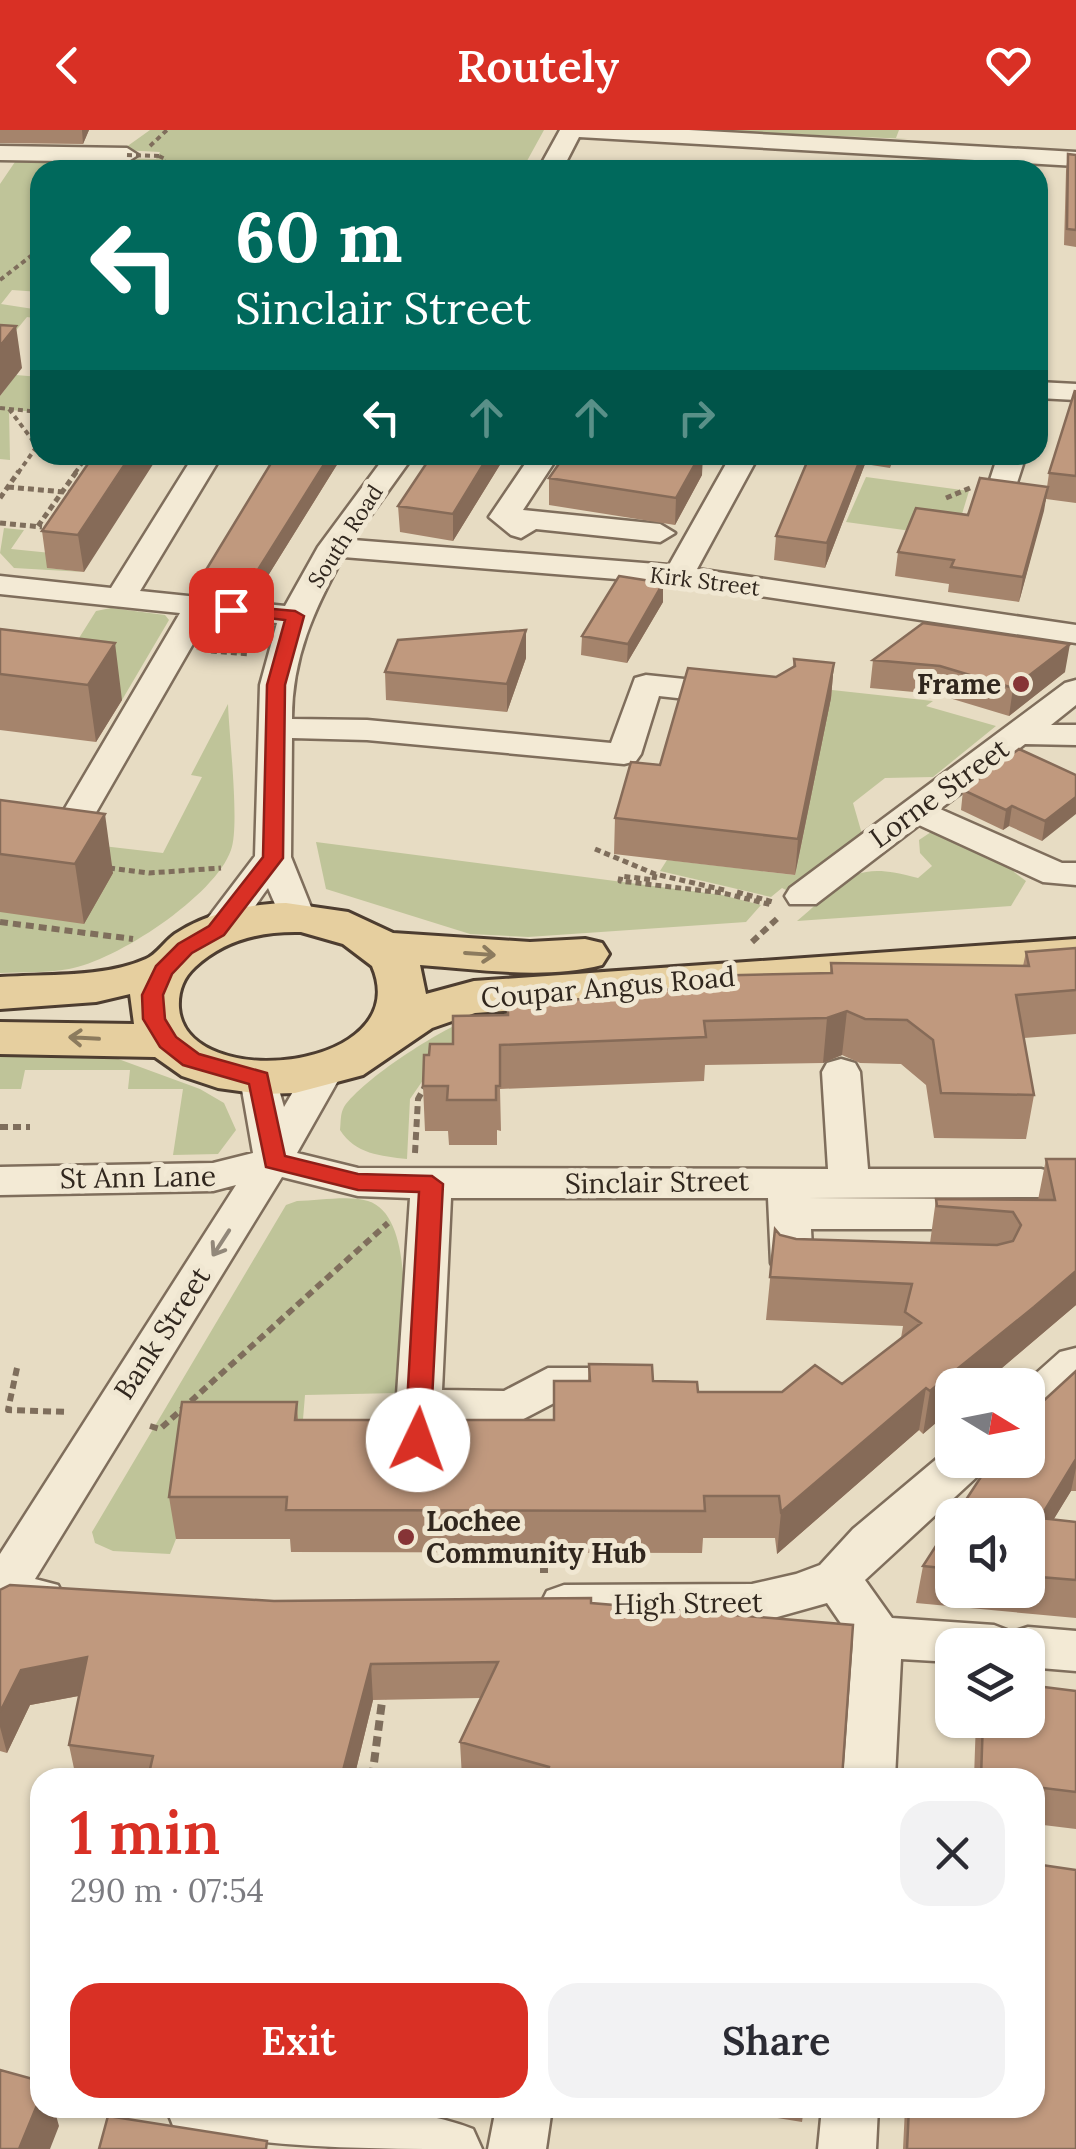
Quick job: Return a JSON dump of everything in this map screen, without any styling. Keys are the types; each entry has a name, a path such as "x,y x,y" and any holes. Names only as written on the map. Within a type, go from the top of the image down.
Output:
{"main road":[{"name":"Coupar Angus Road","path":"0,993 96,986 148,947 185,948 216,931 256,920 298,917 344,927 382,947 530,957 1076,923"},
{"path":"148,947 154,1019 168,1042"},
{"path":"382,947 398,966 404,988 401,1010 388,1032"},
{"name":"Coupar Angus Road","path":"0,1038 168,1042 191,1060 222,1072 259,1078 325,1070 361,1054 388,1032 426,1011 474,997 1076,954"}],"street":[{"path":"96,154 128,130"},
{"path":"555,160 571,130 1076,159"},
{"path":"0,176 8,153 127,155"},
{"path":"1041,160 1042,156"},
{"path":"1050,357 1054,391"},
{"path":"120,598 202,465"},
{"name":"South Road","path":"298,917 273,858 274,728 282,652 295,616 332,546 393,465"},
{"path":"504,517 538,465"},
{"path":"679,575 740,465"},
{"path":"1001,489 1009,465"},
{"path":"504,517 660,533"},
{"path":"504,517 527,534 517,564"},
{"name":"Kirk Street","path":"332,546 679,575 1076,634"},
{"path":"0,586 295,616"},
{"path":"58,849 199,607"},
{"path":"274,728 368,730 624,754 646,685 755,696"},
{"name":"Lorne Street","path":"786,898 914,810 1076,690"},
{"path":"1019,734 1076,735"},
{"path":"914,810 1056,874 1076,874"},
{"path":"216,931 273,858"},
{"name":"Bank Street","path":"0,1597 44,1515 274,1161 325,1070"},
{"path":"841,1072 849,1182"},
{"path":"259,1078 274,1161"},
{"name":"Sinclair Street","path":"274,1161 358,1182 788,1197 849,1182 1042,1184"},
{"name":"St Ann Lane","path":"0,1181 213,1177 274,1161"},
{"path":"406,1429 423,1184"},
{"path":"851,1265 792,1263 788,1197 982,1214"},
{"path":"1045,1391 1076,1364"},
{"path":"406,1429 512,1408 548,1385 652,1384"},
{"path":"406,1429 496,1440"},
{"name":"High Street","path":"531,1606 776,1601 837,1579 870,1542 944,1478"},
{"path":"837,1579 878,1637 871,1768"},
{"path":"0,1597 91,1602"},
{"path":"878,1637 935,1641"},
{"path":"1045,1649 1076,1651"},
{"path":"297,2118 420,2132"},
{"path":"516,2149 522,2118"},
{"path":"848,2149 850,2118"}],"path":[{"path":"127,155 167,160"},
{"path":"0,280 30,257"},
{"path":"0,408 30,411"},
{"path":"8,409 30,440"},
{"path":"0,498 30,459"},
{"path":"38,526 81,465"},
{"path":"8,487 79,494"},
{"path":"0,523 56,528"},
{"path":"175,648 244,654 282,652"},
{"path":"595,849 655,874 786,898"},
{"path":"91,865 149,873 222,868 273,858"},
{"path":"211,880 222,868"},
{"path":"655,874 654,880 621,876 620,881 723,894 787,909 748,946"},
{"path":"0,922 148,947"},
{"path":"121,947 148,947"},
{"path":"17,1368 8,1410 107,1417 160,1429 423,1184 418,1099 437,1069"},
{"path":"0,1126 30,1127"},
{"path":"531,1606 544,1532"},
{"path":"373,1768 384,1674"}],"green space":[{"path":"150,130 544,130 528,160 30,160 30,291 12,290 1,304 30,308 30,317 0,350 0,184 19,156 156,159 160,152 122,150"},
{"path":"699,130 899,130 896,138 909,139"},
{"path":"16,375 30,376 30,411 9,410 10,460 0,459 0,396"},
{"path":"866,477 969,491 955,537 846,522"},
{"path":"4,528 24,530 11,549 51,553 48,568 84,572 14,568 0,553"},
{"path":"111,608 165,615 169,620 122,700 69,654 96,611"},
{"path":"219,621 249,627 253,636 244,655 196,650 210,626"},
{"path":"832,690 933,701 926,706 996,726 933,777 885,778 853,803 862,834 790,892 782,888 771,897 660,871 667,860 795,875"},
{"path":"228,704 233,838 231,850 206,887 162,924 112,954 61,970 0,973 0,912 77,843 163,853 202,777 191,775"},
{"path":"931,832 1013,864 1014,872 1026,881 1011,906 797,921 839,884 863,872 918,878 932,866 920,853 919,840"},
{"path":"316,842 722,895 761,905 746,922 528,937 470,934 326,889"},
{"path":"735,1000 439,1057 410,1099 407,1159 361,1149 340,1130 344,1107 367,1083 422,1044 472,1018"},
{"path":"0,1052 102,1053 200,1089 224,1103 236,1130 218,1154 173,1155 183,1089 128,1089 130,1070 25,1070 21,1089 0,1089"},
{"path":"297,1201 368,1201 384,1212 395,1232 404,1287 399,1393 305,1395 301,1444 176,1539 170,1554 113,1551 95,1543 92,1532 286,1205"}],"building":[{"path":"1068,154 1076,155 1076,230 1067,229"},
{"path":"0,325 16,326 0,346"},
{"path":"1075,390 1076,476 1049,473"},
{"path":"87,465 124,465 78,535 42,531"},
{"path":"270,465 324,465 254,576 206,570"},
{"path":"425,465 483,465 453,514 398,506"},
{"path":"558,465 694,465 676,498 549,478"},
{"path":"806,465 858,465 827,543 776,536"},
{"path":"980,478 1048,487 1023,577 951,567 954,560 898,552 916,508 968,515"},
{"path":"619,576 663,583 628,644 582,636"},
{"path":"923,623 1070,644 1013,688 940,666 873,660"},
{"path":"0,629 115,643 88,685 0,674"},
{"path":"526,630 507,684 385,672 398,640"},
{"path":"794,659 834,663 798,839 615,818 631,762 660,765 688,668 776,677 795,666"},
{"path":"1019,749 1076,775 1076,797 1045,821 1012,806 1006,810 963,790"},
{"path":"0,800 105,814 75,864 0,854"},
{"path":"1076,948 1076,990 1016,995 1034,1095 941,1093 933,1040 907,1020 865,1019 847,1011 827,1018 704,1021 706,1037 500,1045 496,1100 447,1100 448,1086 423,1086 424,1055 429,1055 430,1044 453,1044 453,1016 508,1015 508,1000 603,999 603,991 701,989 699,976 832,973 831,963 1029,966 1026,952"},
{"path":"1046,1159 1076,1159 1076,1271 958,1368 935,1368 935,1387 930,1391 926,1388 781,1512 779,1496 704,1496 705,1511 286,1510 287,1497 169,1497 182,1402 297,1402 295,1420 554,1420 554,1381 590,1381 589,1364 652,1365 653,1381 697,1382 698,1392 782,1392 815,1365 842,1384 921,1323 905,1312 912,1284 770,1277 775,1229 780,1235 796,1239 997,1245 1013,1241 1021,1225 1013,1212 937,1206 936,1199 1055,1200"},
{"path":"1076,1371 1076,1459 1045,1510 1045,1498 967,1498 980,1478 1045,1478 1045,1399"},
{"path":"1045,1519 1076,1522 1076,1580 1045,1577"},
{"path":"935,1547 935,1567 923,1566"},
{"path":"10,1585 274,1601 591,1598 591,1603 853,1625 843,1768 549,1768 460,1742 498,1662 371,1664 344,1768 150,1768 153,1756 69,1745 87,1657 21,1670 0,1712 0,1590"},
{"path":"1045,1687 1076,1691 1076,1792 1045,1788 1045,1768 981,1768 982,1738 1045,1738"},
{"path":"1045,1865 1076,1870 1076,2149 907,2149 909,2118 1045,2118"},
{"path":"0,2070 30,2078 32,2118 19,2149 0,2149"},
{"path":"107,2118 267,2141 266,2149 99,2149"}],"place":[{"name":"Frame","path":"1021,684"},
{"name":"Lochee Community Hub","path":"406,1537"}],"route":[{"path":"231,610 295,616 276,685 273,858 216,931 185,948 163,971 153,995 154,1019 168,1042 191,1060 222,1072 259,1078 274,1161 358,1182 432,1184 418,1440"}]}
